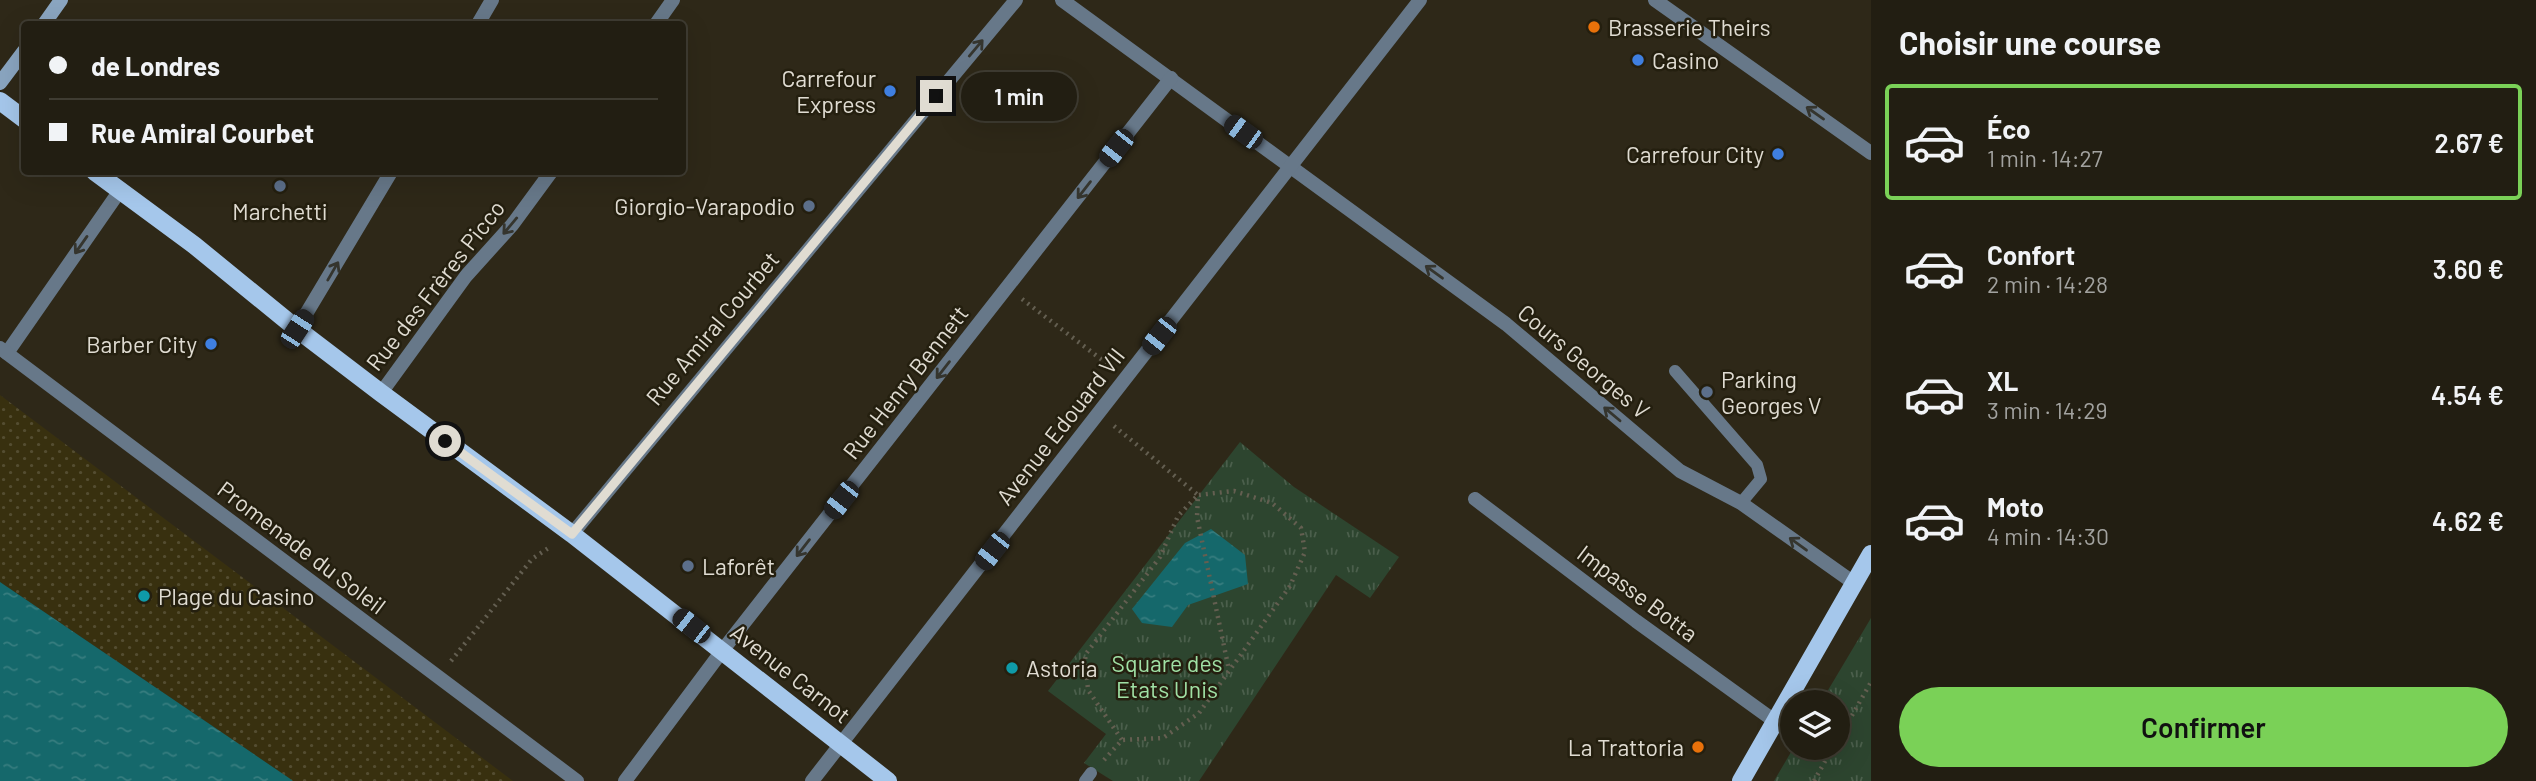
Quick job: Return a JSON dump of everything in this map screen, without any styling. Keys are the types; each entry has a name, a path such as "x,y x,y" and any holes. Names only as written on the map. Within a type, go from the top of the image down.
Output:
{"main road":[{"path":"46,21 61,0"},
{"path":"0,83 21,55"},
{"path":"0,101 21,117"},
{"name":"Avenue Carnot","path":"100,175 194,245 381,393 572,534 888,781"},
{"path":"1741,781 1871,554"}],"street":[{"path":"480,21 492,0"},
{"path":"658,21 673,0"},
{"name":"Rue Amiral Courbet","path":"572,534 1016,0"},
{"name":"Cours Georges V","path":"1062,0 1506,324 1680,471 1741,503 1854,583"},
{"name":"Avenue Edouard VII","path":"812,781 1420,0"},
{"path":"1655,0 1871,153"},
{"name":"Rue Henry Bennett","path":"625,781 722,651 1171,78"},
{"path":"297,329 389,175"},
{"name":"Rue des Frères Picco","path":"381,393 466,276 512,225 549,175"},
{"path":"3,350 121,189"},
{"name":"Promenade du Soleil","path":"3,350 577,781"},
{"name":"Impasse Botta","path":"1475,499 1636,621 1776,722"}],"lane":[{"path":"1675,371 1757,465 1761,479 1741,503"}],"path":[{"path":"1008,288 1126,378"},
{"path":"1098,414 1198,495"},
{"path":"1088,777 1122,740 1163,738 1199,713 1290,586 1305,552 1301,528 1272,503 1234,491 1198,495 1178,516 1160,557 1085,655 1088,690 1122,740"},
{"path":"1198,495 1196,517 1229,670"},
{"path":"438,677 532,559 572,534"},
{"path":"1850,719 1871,682"},
{"path":"1814,781 1826,760"}],"sand":[{"name":"Plage du Casino","path":"0,395 513,781 293,781 0,582"}],"green space":[{"name":"Square des Etats Unis","path":"1240,442 1294,487 1399,557 1370,598 1336,575 1199,781 1113,781 1084,763 1106,734 1048,691"},
{"path":"1871,618 1871,781 1774,781 1786,760 1850,760 1850,690 1828,690"}],"water":[{"path":"1211,529 1245,555 1248,584 1188,605 1172,627 1142,623 1132,609 1185,543"},
{"path":"0,582 289,778 293,781 0,781"}],"place":[{"name":"Brasserie Theirs","path":"1594,27"},
{"name":"Casino","path":"1638,60"},
{"name":"Carrefour Express","path":"890,91"},
{"name":"Carrefour City","path":"1778,154"},
{"name":"Marchetti","path":"280,186"},
{"name":"Giorgio-Varapodio","path":"809,206"},
{"name":"Barber City","path":"211,344"},
{"name":"Parking Georges V","path":"1707,392"},
{"name":"Laforêt","path":"688,566"},
{"name":"Plage du Casino","path":"144,596"},
{"name":"Astoria","path":"1012,668"},
{"name":"La Trattoria","path":"1698,747"}],"route":[{"path":"445,441 572,534 936,96"}]}
